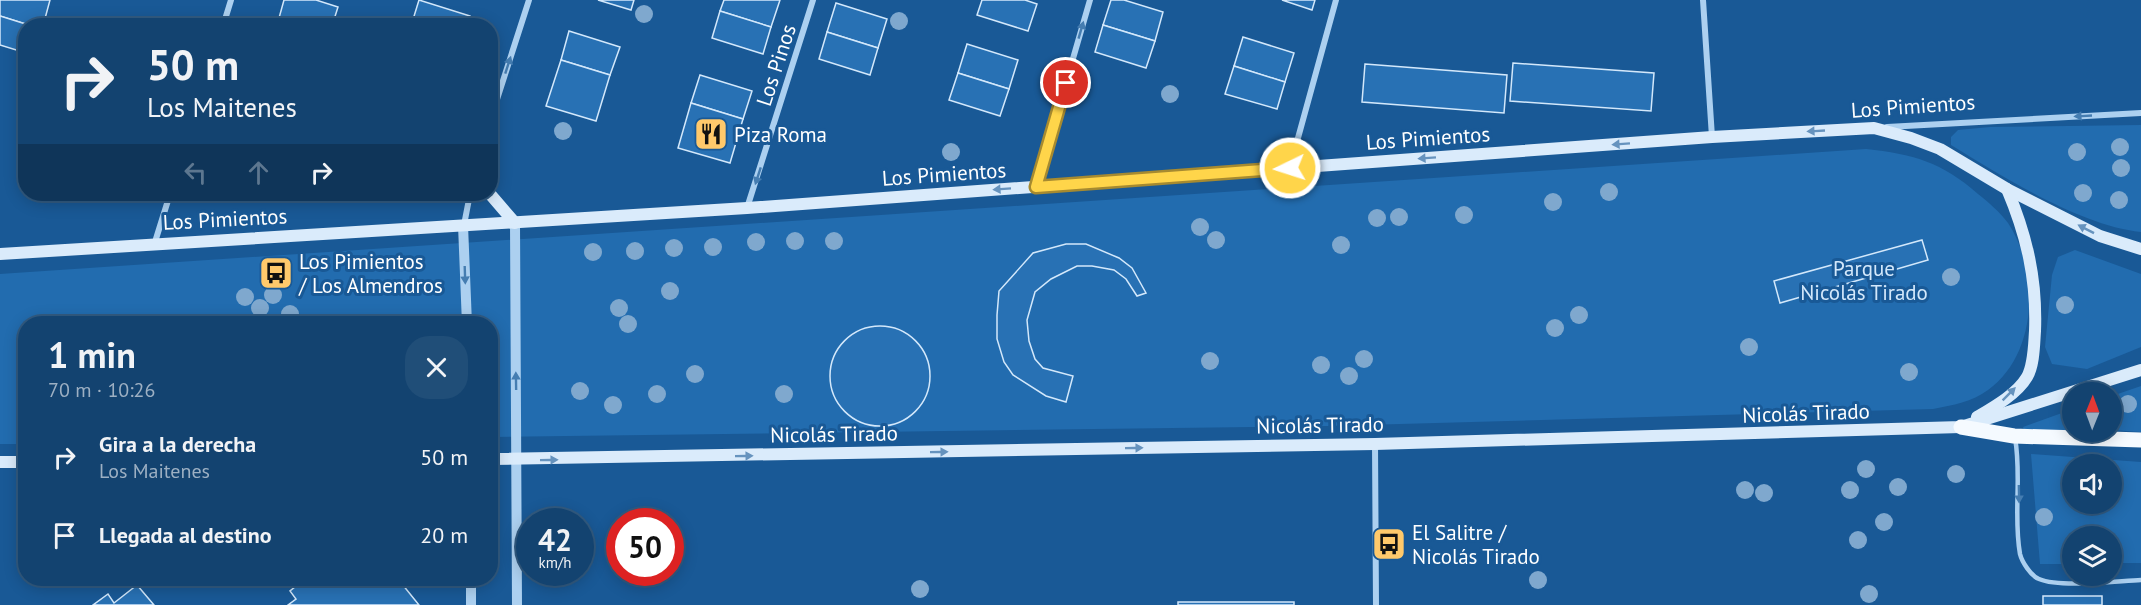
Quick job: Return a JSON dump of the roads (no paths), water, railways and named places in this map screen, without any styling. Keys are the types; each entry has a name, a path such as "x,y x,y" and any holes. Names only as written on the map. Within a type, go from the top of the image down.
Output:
{"main road":[{"name":"Los Pimientos","path":"0,254 155,242 747,208 1712,137 1874,128"},
{"path":"1874,128 1940,149 2007,189 2100,236 2141,249"},
{"path":"1961,427 2003,402 2027,376 2034,346 2035,282 2021,221 2007,189"},
{"path":"496,201 515,222"},
{"name":"Nicolás Tirado","path":"498,459 1376,444 1961,427 2141,370"},
{"path":"1961,427 2014,436 2141,440"},
{"path":"0,462 18,462"}],"street":[{"path":"225,18 231,0"},
{"path":"498,96 529,0"},
{"name":"Los Pinos","path":"747,208 813,0"},
{"path":"1036,187 1090,0"},
{"path":"1290,168 1336,0"},
{"path":"1703,0 1712,137"},
{"name":"Los Pimientos","path":"1874,128 2141,113"},
{"path":"155,242 168,201"},
{"path":"466,316 464,225 469,201"},
{"path":"515,222 517,605"},
{"path":"1376,444 1376,605"},
{"path":"471,586 471,605"}],"lane":[{"path":"2014,436 2018,456 2020,556 2032,575 2041,580 2085,583 2141,580"}],"place":[{"name":"Piza Roma","path":"711,134"},
{"name":"Los Pimientos / Los Almendros","path":"276,273"},
{"name":"El Salitre / Nicolás Tirado","path":"1389,544"}],"park label":[{"name":"Parque Nicolás Tirado","path":"1864,280"}]}
